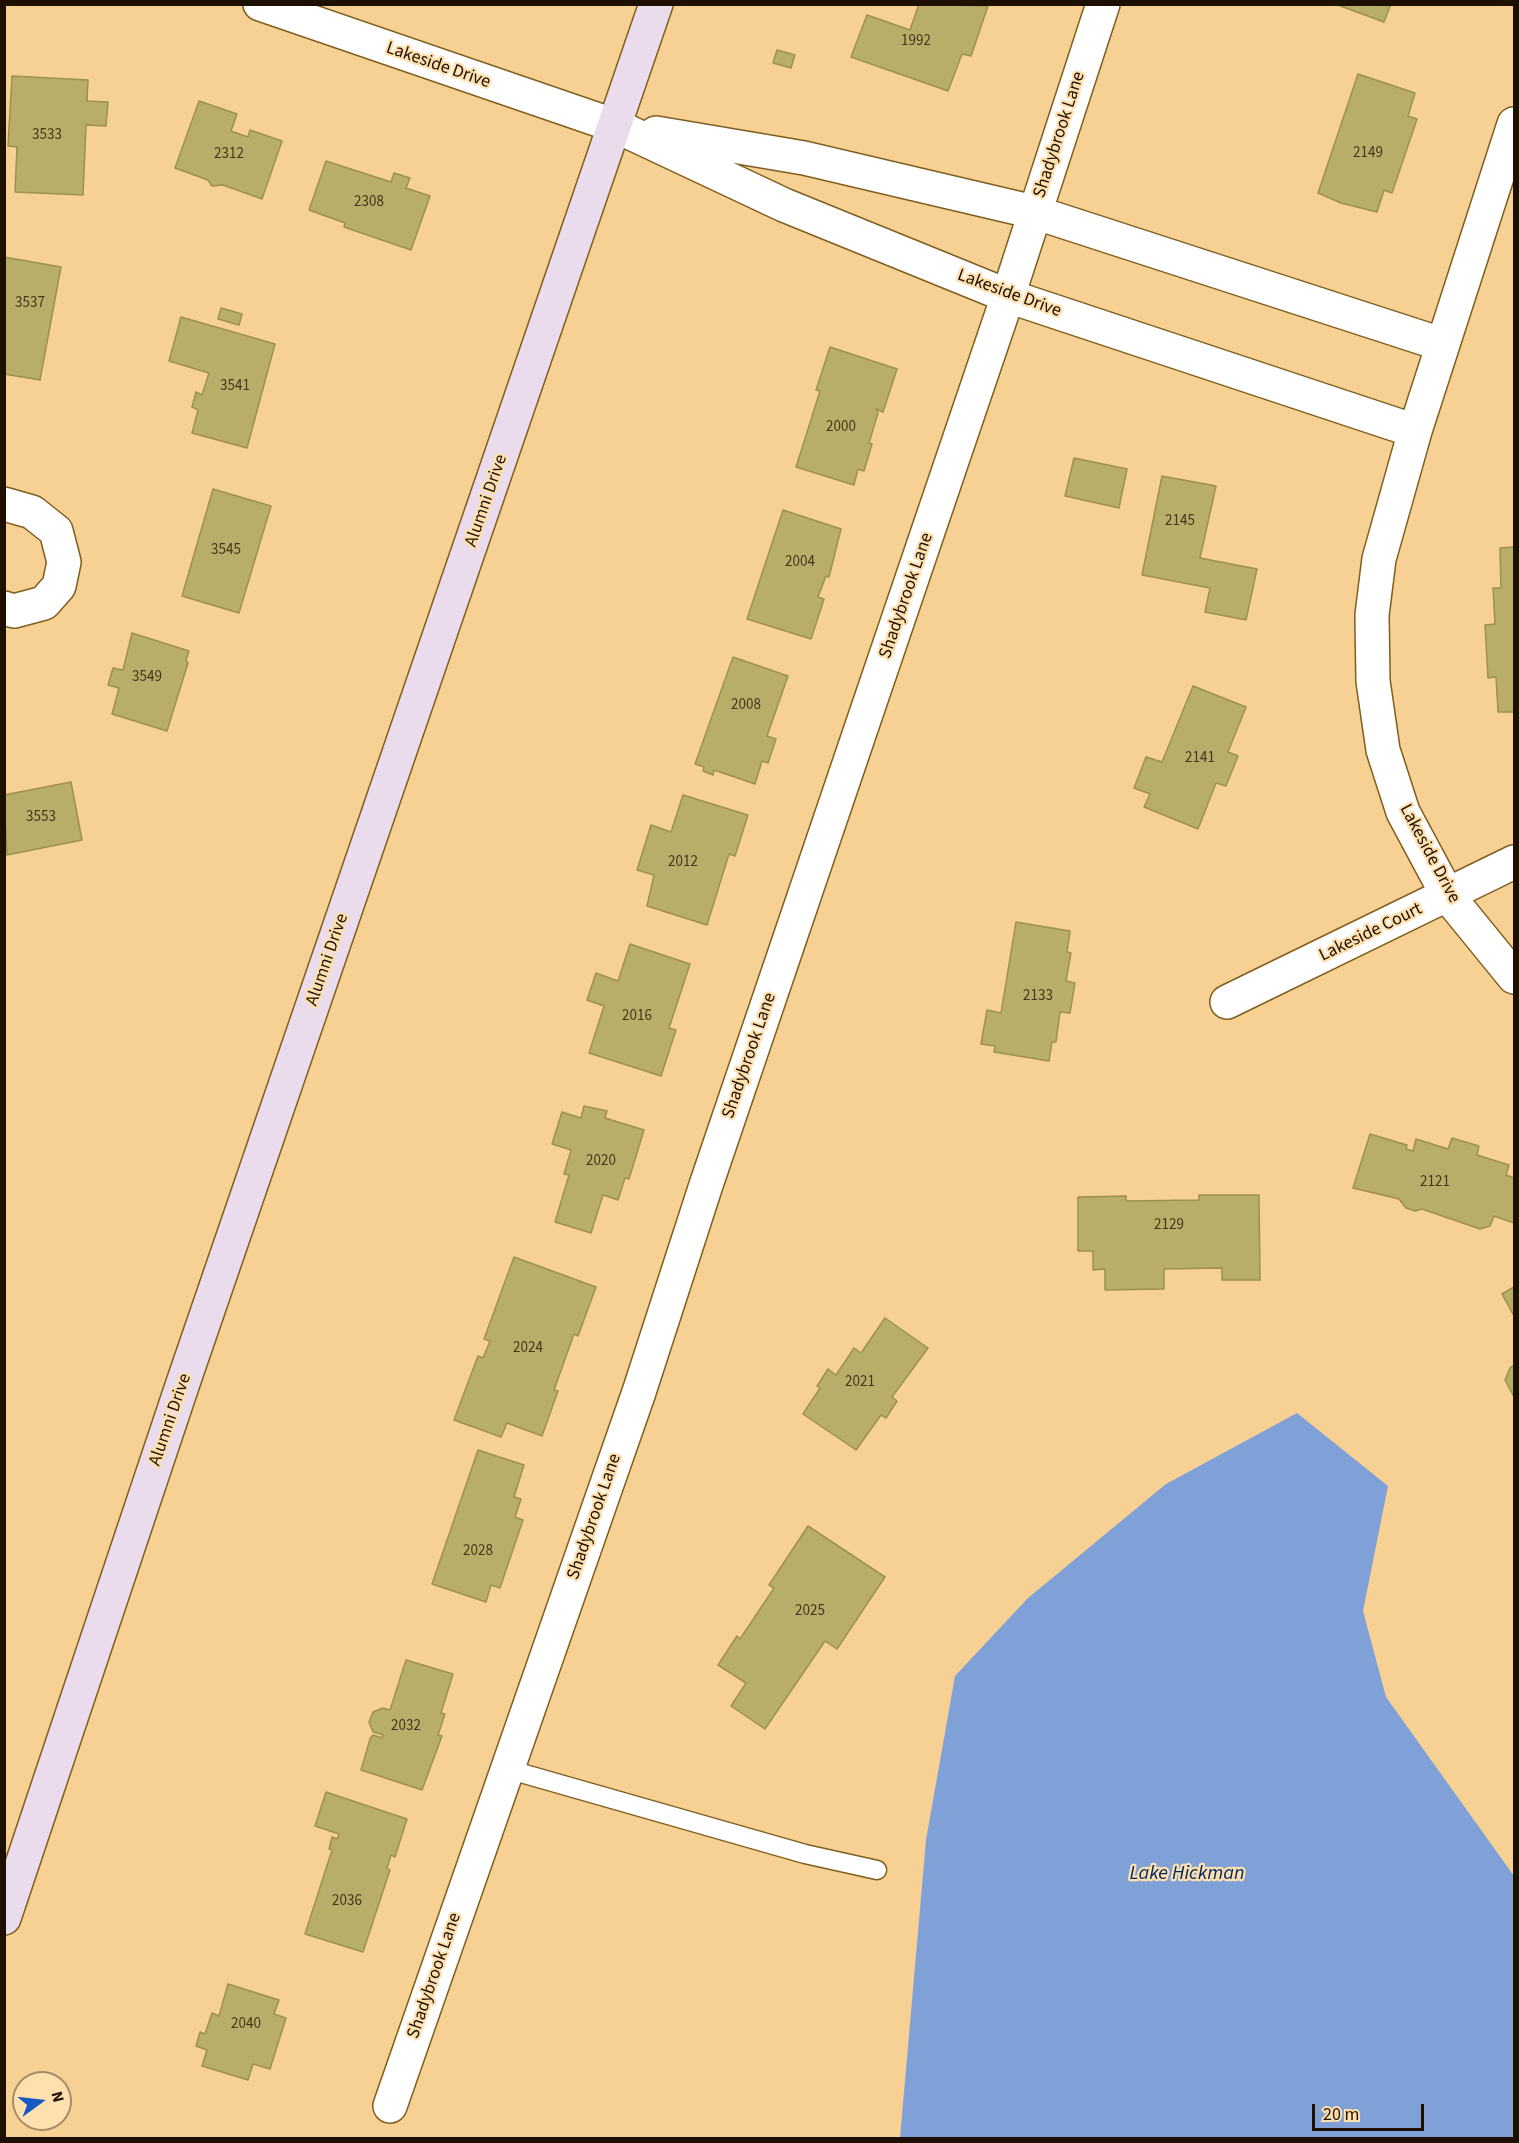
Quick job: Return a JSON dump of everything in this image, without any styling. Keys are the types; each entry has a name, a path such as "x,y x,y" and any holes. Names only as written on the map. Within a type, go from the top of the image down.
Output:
{"main road":[{"name":"Alumni Drive","path":"4,1917 183,1383 656,4"}],"street":[{"name":"Lakeside Drive","path":"260,4 616,126 784,205 1008,296 1414,430"},
{"name":"Shadybrook Lane","path":"390,2106 639,1392 710,1174 1008,296 1102,4"},
{"name":"Lakeside Drive","path":"1515,124 1414,430 1379,559 1372,615 1373,681 1383,750 1403,812 1448,896 1515,977"},
{"name":"Lakeside Drive","path":"616,126 804,158 1034,212 1441,344"},
{"path":"4,504 32,512 56,531 64,562 59,586 44,603 14,611 4,608"},
{"name":"Lakeside Court","path":"1227,1002 1515,862"}],"lane":[{"path":"507,1769 805,1854 877,1870"}],"water":[{"name":"Lake Hickman","path":"1297,1413 1388,1486 1363,1611 1386,1697 1514,1876 1514,2138 900,2138 926,1840 955,1676 1028,1598 1166,1484"}],"building":[{"path":"919,4 988,6 971,56 962,54 948,91 851,57 867,15 910,30"},
{"path":"1335,4 1391,4 1384,22"},
{"path":"777,50 795,55 791,68 773,63"},
{"path":"1358,74 1415,93 1408,116 1417,119 1392,193 1384,190 1377,212 1341,203 1318,193"},
{"path":"12,76 88,80 87,101 108,102 106,126 86,125 83,195 15,192 17,147 8,146"},
{"path":"199,101 237,114 231,131 248,137 250,130 282,141 262,199 223,185 212,186 208,180 175,168"},
{"path":"326,161 391,182 394,173 410,178 406,188 430,196 411,250 344,227 345,223 309,210"},
{"path":"4,257 61,267 40,380 4,374"},
{"path":"221,308 242,314 239,325 218,319"},
{"path":"181,317 275,344 247,448 192,433 198,410 192,407 196,392 202,395 209,373 169,361"},
{"path":"830,347 897,369 883,412 876,409 878,413 869,443 872,444 864,471 858,469 854,485 796,467 820,391 816,390"},
{"path":"1074,458 1127,469 1119,508 1065,496"},
{"path":"1162,476 1216,486 1200,558 1257,569 1246,620 1205,612 1210,588 1142,575"},
{"path":"213,489 271,506 239,613 182,596"},
{"path":"783,510 841,529 829,577 826,576 818,597 824,599 811,639 747,619"},
{"path":"1514,547 1514,712 1498,712 1496,677 1488,678 1485,625 1495,624 1493,588 1501,588 1500,548"},
{"path":"132,633 189,651 186,660 188,663 167,731 112,714 119,688 108,685 113,668 123,670"},
{"path":"733,657 788,676 767,736 776,739 768,763 762,761 755,784 714,770 713,775 703,771 704,767 695,764"},
{"path":"1193,686 1246,707 1228,752 1238,756 1226,786 1216,783 1198,829 1144,807 1150,794 1134,788 1146,757 1162,762"},
{"path":"71,782 82,840 7,855 4,795"},
{"path":"683,795 748,815 735,856 729,854 707,925 647,906 654,875 637,870 651,825 671,832"},
{"path":"1016,922 1070,931 1067,952 1071,953 1066,981 1075,983 1070,1013 1060,1012 1056,1042 1052,1042 1049,1061 994,1052 995,1046 981,1044 987,1010 1001,1013"},
{"path":"630,944 690,964 669,1028 676,1030 661,1076 589,1053 604,1006 587,1000 596,973 618,981"},
{"path":"584,1106 607,1111 605,1118 644,1130 629,1179 625,1178 618,1200 603,1195 591,1233 555,1222 569,1175 564,1174 571,1150 552,1144 562,1112 581,1118"},
{"path":"1370,1134 1407,1145 1406,1149 1413,1151 1416,1139 1448,1149 1452,1138 1479,1146 1477,1155 1509,1165 1506,1175 1514,1178 1514,1223 1494,1216 1490,1226 1480,1229 1422,1209 1415,1211 1406,1208 1399,1199 1353,1188"},
{"path":"1199,1195 1259,1195 1260,1280 1222,1280 1222,1268 1164,1269 1164,1289 1105,1290 1105,1269 1093,1270 1093,1251 1078,1251 1078,1197 1126,1196 1126,1201 1199,1200"},
{"path":"514,1257 596,1287 578,1336 574,1334 554,1390 558,1391 542,1436 507,1423 501,1437 454,1420 478,1356 483,1358 490,1341 484,1339"},
{"path":"1514,1287 1514,1316 1502,1294"},
{"path":"885,1318 928,1348 892,1397 897,1401 886,1418 881,1415 856,1450 803,1414 820,1388 817,1386 828,1369 836,1375 854,1348 861,1353"},
{"path":"1514,1365 1514,1397 1505,1380 1510,1368"},
{"path":"478,1450 524,1465 514,1497 521,1499 515,1517 523,1520 500,1588 491,1585 486,1602 432,1584"},
{"path":"808,1526 885,1577 837,1649 825,1641 765,1729 731,1706 746,1683 718,1665 737,1636 740,1639 774,1588 769,1585"},
{"path":"406,1660 453,1674 441,1713 445,1714 438,1735 442,1736 422,1790 361,1770 370,1739 373,1735 382,1738 383,1735 373,1732 369,1722 373,1712 383,1708 390,1710"},
{"path":"326,1792 407,1819 395,1857 391,1855 387,1868 390,1870 363,1952 305,1934 332,1850 329,1849 332,1837 337,1839 339,1834 315,1826"},
{"path":"228,1984 279,2000 274,2014 286,2018 270,2069 253,2064 248,2080 202,2066 207,2050 196,2046 200,2032 205,2034 212,2013 219,2016"}]}
